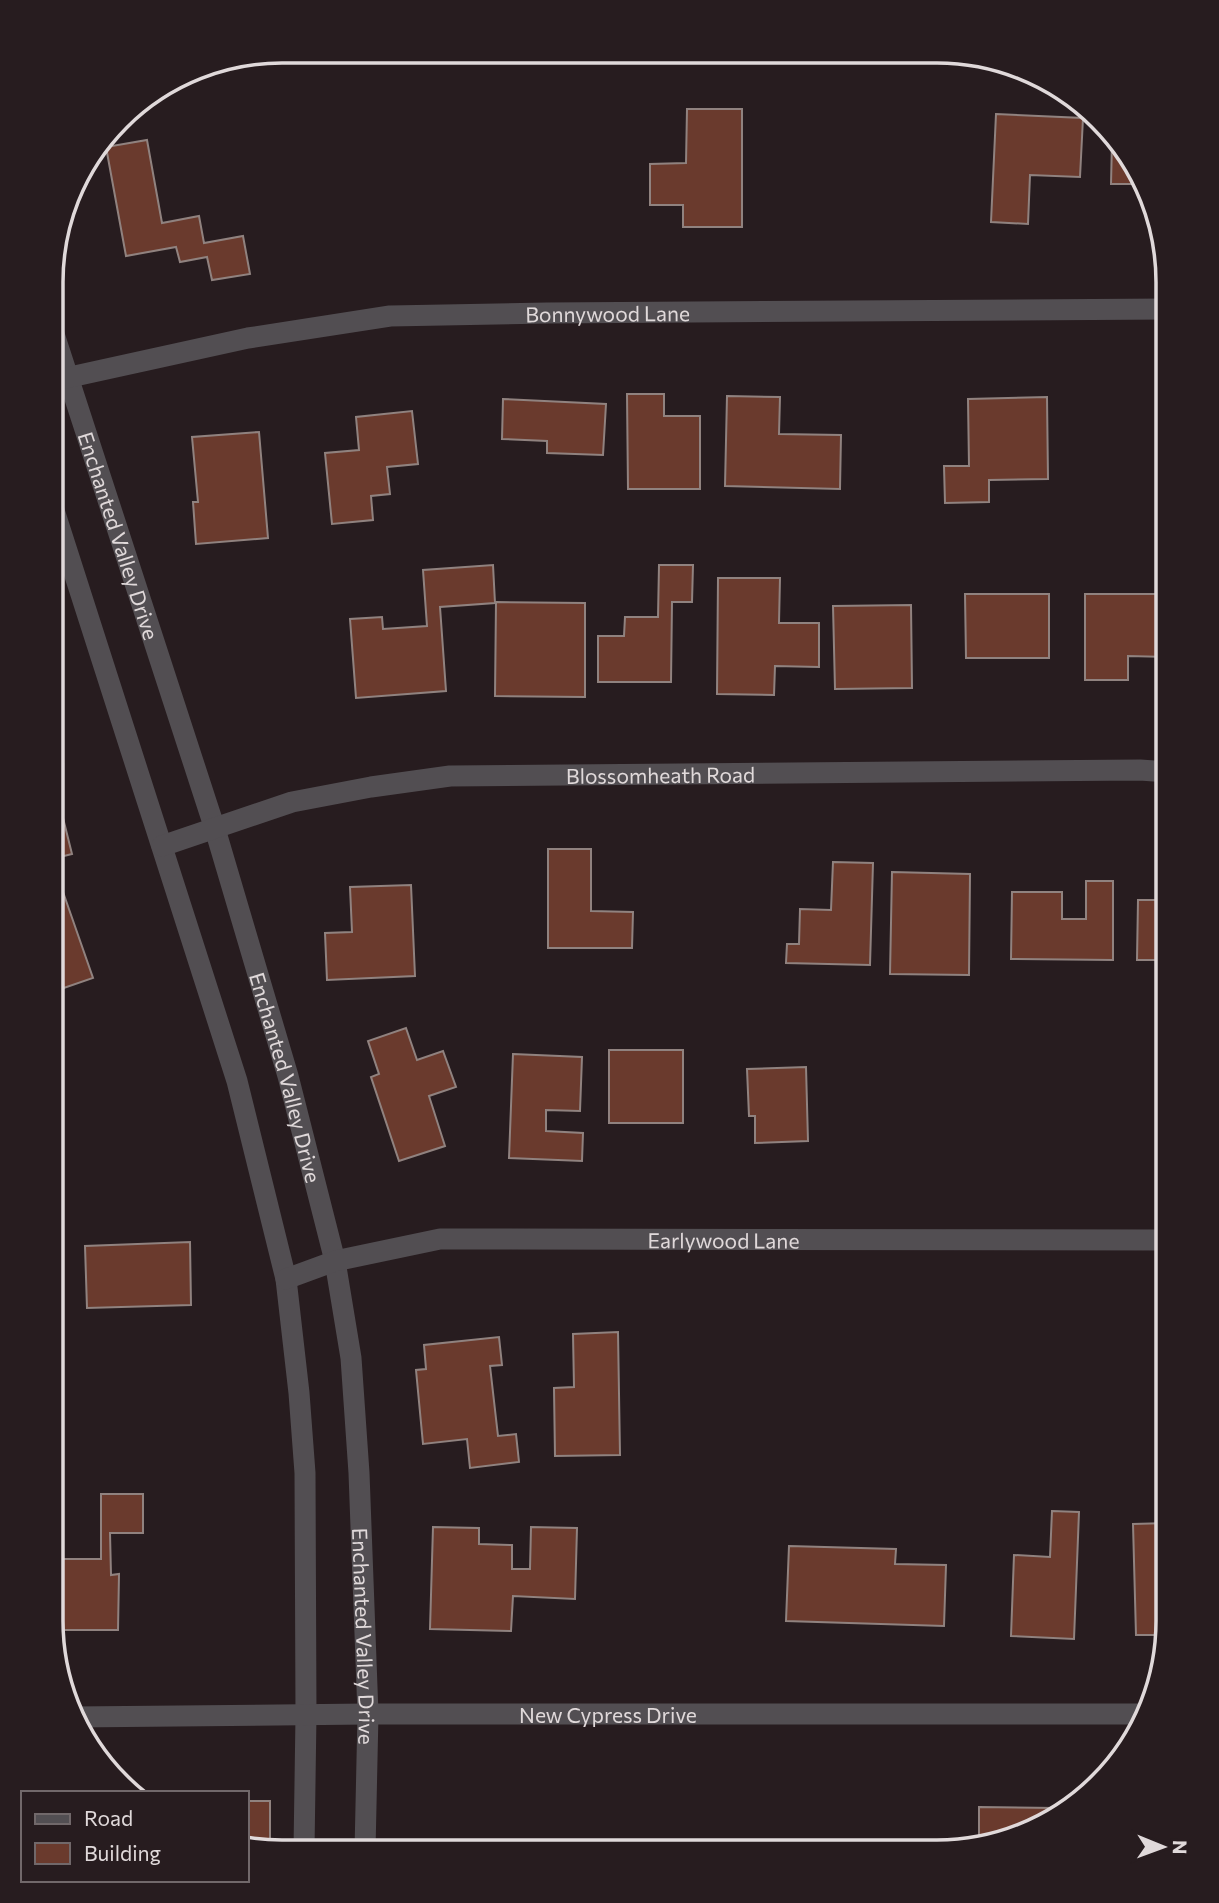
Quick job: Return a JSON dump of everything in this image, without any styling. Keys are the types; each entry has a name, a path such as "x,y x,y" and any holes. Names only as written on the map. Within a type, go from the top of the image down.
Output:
{"street":[{"name":"Bonnywood Lane","path":"63,378 248,338 390,316 1156,309"},
{"name":"Enchanted Valley Drive","path":"63,388 215,829 288,1076 335,1261 351,1358 359,1473 368,1714 365,1840"},
{"path":"63,538 237,1081 286,1279 305,1472 304,1840"},
{"name":"Blossomheath Road","path":"162,846 292,802 450,776 1156,771"},
{"name":"Earlywood Lane","path":"286,1279 335,1261 440,1239 1156,1240"},
{"name":"New Cypress Drive","path":"85,1717 368,1714 1135,1714"}],"building":[{"path":"687,109 742,109 742,227 683,227 683,205 650,205 650,164 686,163"},
{"path":"996,114 1083,119 1080,177 1030,175 1028,224 991,222"},
{"path":"147,140 162,223 199,216 204,243 243,236 250,274 212,280 207,257 180,262 176,247 126,256 107,151 110,146"},
{"path":"1112,150 1133,184 1111,184"},
{"path":"627,394 664,394 664,416 700,416 700,489 628,489"},
{"path":"727,396 780,397 779,434 841,435 840,489 725,486"},
{"path":"1047,397 1048,479 989,480 989,502 945,503 944,466 969,466 968,399"},
{"path":"503,399 606,404 603,455 547,453 547,441 502,439"},
{"path":"412,411 418,464 387,467 390,494 371,496 373,520 332,524 325,453 359,450 356,417"},
{"path":"259,432 268,538 196,544 193,502 198,502 192,437"},
{"path":"493,565 495,603 440,607 446,691 356,698 350,619 382,617 383,629 427,626 423,570"},
{"path":"659,565 693,565 692,602 672,602 671,682 598,682 598,636 624,636 625,617 658,617"},
{"path":"718,578 780,578 779,623 819,623 819,667 775,666 774,695 717,694"},
{"path":"965,594 1049,594 1049,658 966,658"},
{"path":"1085,594 1156,594 1156,657 1128,656 1128,680 1085,680"},
{"path":"496,602 585,603 585,697 495,696"},
{"path":"911,605 912,688 835,689 833,606"},
{"path":"63,818 72,854 63,856"},
{"path":"548,849 591,849 591,911 633,912 632,948 548,948"},
{"path":"833,862 873,863 870,965 786,963 787,944 799,944 800,909 831,910"},
{"path":"892,872 970,874 969,975 890,974"},
{"path":"1086,881 1113,881 1113,960 1011,959 1012,892 1062,892 1062,919 1086,919"},
{"path":"411,885 415,976 327,980 325,933 352,932 350,887"},
{"path":"63,892 93,978 63,988"},
{"path":"1138,900 1156,900 1156,960 1137,960"},
{"path":"406,1028 417,1060 443,1051 456,1087 429,1096 445,1146 399,1161 371,1077 379,1074 368,1041"},
{"path":"609,1050 683,1050 683,1123 609,1123"},
{"path":"513,1054 582,1057 580,1111 546,1110 546,1131 583,1133 582,1161 509,1158"},
{"path":"806,1067 808,1141 755,1143 755,1116 749,1116 747,1069"},
{"path":"190,1242 191,1305 87,1308 85,1246"},
{"path":"618,1332 620,1455 555,1456 554,1388 574,1387 573,1334"},
{"path":"499,1337 502,1365 490,1366 498,1436 516,1434 519,1462 470,1468 467,1439 423,1444 416,1370 426,1369 424,1345"},
{"path":"101,1494 143,1494 143,1533 110,1533 111,1575 119,1574 118,1630 64,1630 63,1559 101,1559"},
{"path":"1052,1511 1079,1512 1074,1639 1011,1636 1014,1555 1050,1557"},
{"path":"1156,1523 1156,1635 1136,1635 1133,1524"},
{"path":"433,1527 479,1528 479,1544 512,1545 512,1569 530,1569 531,1527 577,1528 575,1599 513,1596 511,1631 430,1629"},
{"path":"789,1546 896,1549 895,1564 946,1565 944,1626 786,1621"},
{"path":"248,1801 270,1801 270,1839 248,1837"},
{"path":"979,1807 1051,1808 1021,1823 979,1836"}]}
